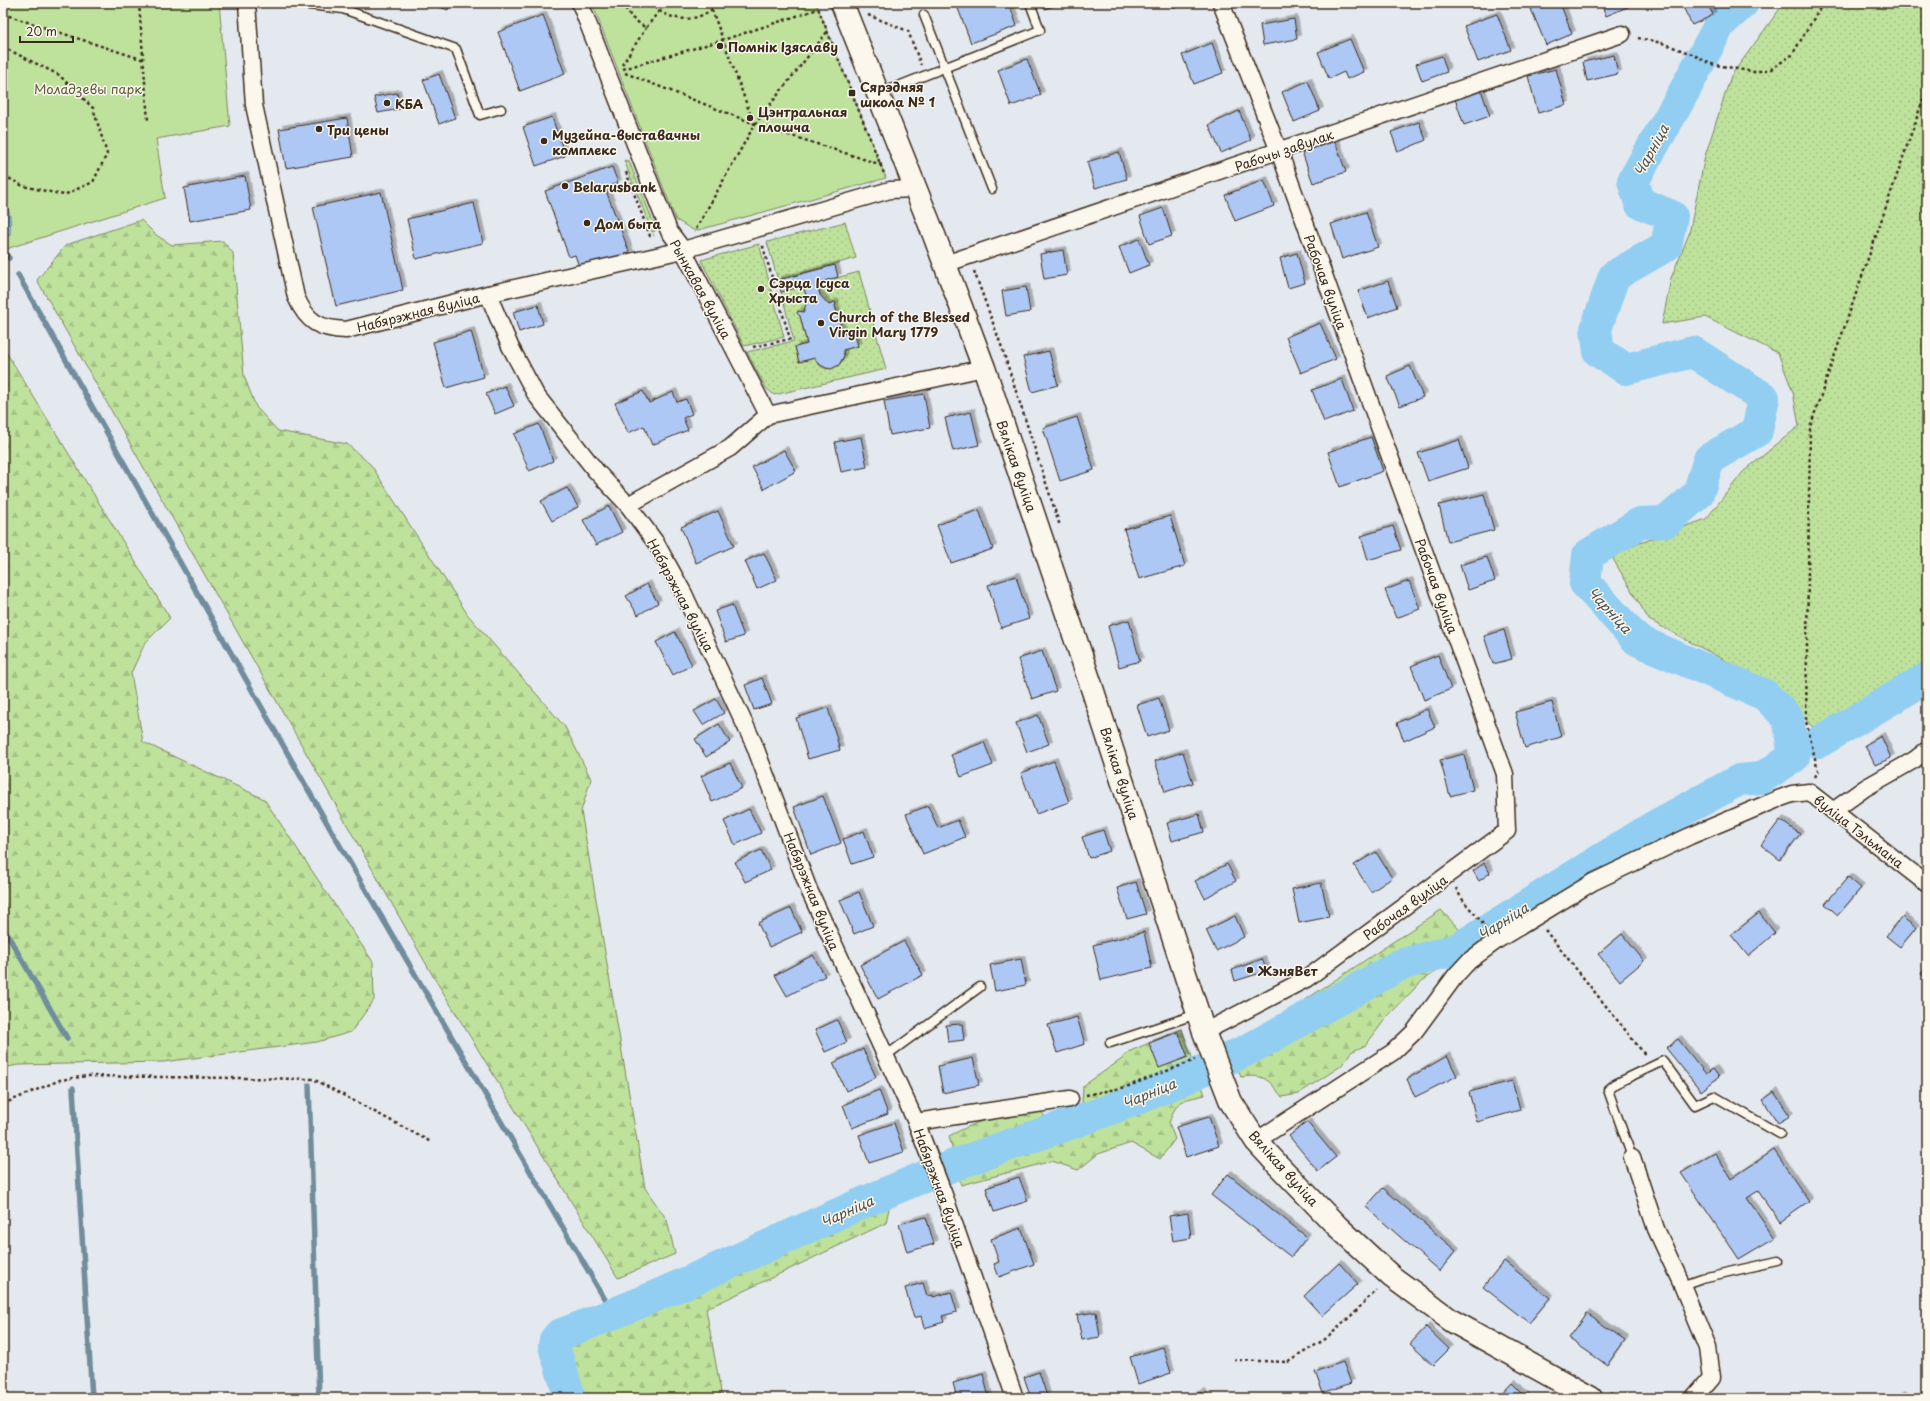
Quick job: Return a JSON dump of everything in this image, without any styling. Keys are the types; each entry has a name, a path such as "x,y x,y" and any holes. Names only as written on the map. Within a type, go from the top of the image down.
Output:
{"main road":[{"name":"Вялікая вуліца","path":"842,3 945,264 984,368 1091,685 1201,1023 1231,1102 1256,1141 1337,1226 1392,1277 1452,1321 1598,1394"}],"street":[{"name":"Набярэжная вуліца","path":"247,3 254,105 294,290 302,312 316,324 331,330 346,330 488,294 510,346 536,395 596,471 628,505 656,543 683,592 754,744 809,890 884,1057 916,1122 944,1195 1015,1398"},
{"name":"Рынкавая вуліца","path":"580,3 669,231 683,250 768,415"},
{"name":"Рабочая вуліца","path":"1201,1023 1216,1027 1306,979 1507,831 1505,774 1279,151 1221,3"},
{"name":"Рабочы завулак","path":"945,264 1622,34"},
{"path":"488,294 683,250 890,190 915,189"},
{"path":"628,505 730,448 768,415 984,368"},
{"path":"1833,811 1865,788 1914,760 1927,750"},
{"path":"1256,1141 1393,1052 1414,1032 1456,975 1469,961 1496,941 1593,882 1690,836 1778,799 1792,794 1809,792"},
{"name":"вуліца Тэльмана","path":"1809,792 1927,884"},
{"path":"916,1122 1070,1099"},
{"path":"1632,1157 1656,1229 1682,1285 1708,1348 1712,1376 1693,1398"}],"lane":[{"path":"293,3 343,9 456,50 480,115 502,109"},
{"path":"877,94 1040,30 1030,3"},
{"path":"924,15 992,189"},
{"path":"884,1057 980,987"},
{"path":"1110,1043 1201,1023"},
{"path":"1632,1157 1608,1090 1615,1084 1663,1061 1695,1105 1714,1096 1780,1134"},
{"path":"1682,1285 1702,1278 1778,1261"}],"path":[{"path":"139,3 148,121"},
{"path":"622,3 632,18 646,28"},
{"path":"650,3 658,11 671,18 685,20 699,17 712,10 718,3"},
{"path":"619,70 646,28 665,3"},
{"path":"1622,34 1662,43 1692,54 1712,64 1754,72 1771,69 1792,54 1823,3"},
{"path":"619,70 723,40 818,9"},
{"path":"712,10 754,124"},
{"path":"3,14 144,60"},
{"path":"869,21 866,14 908,31 921,65 901,72 905,83"},
{"path":"702,229 695,232 754,124 827,31"},
{"path":"3,47 59,75 93,108 107,154 93,182 64,195 23,186 3,175"},
{"path":"619,70 754,124 882,165"},
{"path":"1809,792 1818,771 1806,721 1810,428 1927,88"},
{"path":"881,180 886,178"},
{"path":"753,347 790,339 761,239"},
{"path":"969,257 1004,352 1061,529"},
{"path":"1449,875 1462,901 1480,919"},
{"path":"1535,917 1642,1049 1653,1066"},
{"path":"1070,1099 1126,1086 1201,1058"},
{"path":"3,1104 60,1080 88,1076 313,1078 431,1142"},
{"path":"1234,1360 1288,1362 1326,1338 1354,1313 1376,1290"},
{"path":"1598,1394 1618,1398"}],"green space":[{"name":"Моладзевы парк","path":"3,3 219,3 230,126 156,139 165,198 3,250"},
{"name":"Цэнтральная плошча","path":"592,3 816,3 886,178 695,231 676,220"},
{"path":"1784,3 1927,3 1927,672 1826,741 1773,686 1649,620 1610,554 1706,519 1743,472 1799,426 1793,392 1778,353 1705,317 1662,324 1671,278 1689,234 1705,156 1731,76"},
{"path":"624,160 629,161 656,229 655,231 652,232"},
{"path":"141,220 156,235 172,245 223,241 233,253 244,376 256,407 278,431 347,444 371,465 468,615 565,727 591,779 581,811 645,1188 667,1220 675,1254 618,1278 433,976 37,280 66,245"},
{"path":"845,222 856,258 778,280 767,242"},
{"path":"759,244 784,337 744,346 701,260"},
{"path":"859,272 886,369 774,395 766,388 747,352 794,341 781,292 803,286 807,298 804,312 799,311 797,313 800,316 807,344 795,347 799,362 815,358 821,367 834,368 838,366 842,359 843,350 858,346 854,331 843,334 835,306 836,303 834,302 829,305 820,295 817,283"},
{"path":"3,347 170,618 145,643 131,673 143,742 264,799 373,962 374,1000 351,1032 317,1042 163,1062 18,1065 3,1068"},
{"path":"1441,910 1475,946 1422,981 1386,1018 1366,1045 1351,1052 1341,1066 1298,1094 1282,1097 1269,1082 1261,1077 1241,1077 1228,1044 1296,1006"},
{"path":"1182,1029 1205,1095 1185,1100 1175,1109 1169,1123 1175,1139 1160,1159 1131,1143 1098,1154 1078,1170 1052,1161 961,1185 949,1136 981,1121 1005,1114 1040,1111 1048,1119 1082,1104 1083,1086 1122,1059 1128,1052"},
{"path":"890,1203 886,1223 706,1309 722,1398 584,1398 568,1345 704,1291"}],"water":[{"path":"3,204 8,210 11,222 10,235 3,238"}],"building":[{"path":"428,3 450,3 448,10"},
{"path":"956,3 1009,3 1017,26 971,43"},
{"path":"1042,3 1064,3 1044,9"},
{"path":"1170,3 1188,3 1172,9"},
{"path":"1546,3 1560,3 1572,34 1546,45 1531,9"},
{"path":"1601,3 1637,3 1606,16"},
{"path":"1681,3 1707,3 1713,15 1692,25"},
{"path":"1497,14 1511,50 1478,62 1464,26"},
{"path":"543,15 565,74 520,91 498,32"},
{"path":"1294,19 1297,39 1263,45 1260,25"},
{"path":"1350,39 1364,72 1347,79 1344,72 1329,79 1318,52"},
{"path":"1212,43 1223,73 1194,84 1182,55"},
{"path":"1614,55 1618,74 1587,81 1583,62"},
{"path":"1442,56 1447,72 1422,81 1416,64"},
{"path":"1027,59 1041,95 1011,106 998,70"},
{"path":"1556,69 1566,105 1538,113 1528,76"},
{"path":"439,74 455,118 439,124 423,80"},
{"path":"1308,81 1320,111 1294,122 1282,92"},
{"path":"1481,90 1490,116 1464,125 1455,99"},
{"name":"КБА","path":"397,93 400,109 378,113 374,97"},
{"path":"1239,111 1251,140 1221,153 1209,125"},
{"name":"Музейна-выставачны комплекс","path":"552,117 565,156 536,166 523,127"},
{"path":"347,118 353,157 286,168 279,129"},
{"path":"1419,122 1426,140 1398,152 1391,132"},
{"path":"1335,141 1346,172 1313,183 1302,152"},
{"path":"1119,152 1127,179 1095,188 1087,162"},
{"name":"Дом быта","path":"612,167 618,183 605,188 630,254 581,272 575,255 569,257 545,191"},
{"path":"245,176 251,210 190,221 184,188"},
{"path":"1264,180 1274,206 1235,221 1225,195"},
{"path":"381,192 403,290 336,306 313,207"},
{"path":"474,203 483,243 416,259 407,219"},
{"path":"1163,208 1172,236 1149,244 1140,216"},
{"path":"1366,212 1378,247 1342,259 1331,224"},
{"path":"1139,239 1149,265 1129,273 1119,247"},
{"path":"1063,250 1067,275 1044,279 1040,254"},
{"path":"1297,253 1305,283 1288,288 1280,258"},
{"name":"Church of the Blessed Virgin Mary 1779","path":"835,265 838,277 817,283 820,295 829,305 834,302 836,303 835,306 843,334 854,331 858,346 843,350 844,356 839,365 831,369 817,363 815,358 799,362 795,347 807,344 800,316 797,313 798,311 804,312 807,298 803,286 781,292 778,280"},
{"path":"1388,281 1397,307 1368,318 1358,291"},
{"path":"1026,287 1030,312 1006,316 1002,291"},
{"path":"538,305 543,324 519,332 513,312"},
{"path":"1320,323 1336,359 1301,373 1286,337"},
{"path":"471,331 484,377 446,388 433,342"},
{"path":"1049,351 1058,385 1032,392 1023,357"},
{"path":"1410,366 1423,397 1400,406 1387,376"},
{"path":"1342,379 1353,411 1324,422 1312,390"},
{"path":"505,386 514,406 495,414 486,394"},
{"path":"643,391 649,403 673,392 677,402 686,399 692,414 683,418 688,430 652,445 644,426 628,433 615,403"},
{"path":"924,394 930,428 890,435 884,401"},
{"path":"971,412 979,445 953,451 945,418"},
{"path":"1077,417 1094,470 1060,481 1043,428"},
{"path":"539,424 553,461 529,471 514,434"},
{"path":"861,437 867,467 841,472 835,442"},
{"path":"1371,437 1383,471 1340,487 1328,452"},
{"path":"1459,440 1468,468 1428,481 1418,453"},
{"path":"784,450 796,471 764,489 752,467"},
{"path":"567,488 578,507 552,521 541,501"},
{"path":"1484,494 1494,530 1448,542 1439,505"},
{"path":"609,506 622,532 596,545 583,520"},
{"path":"979,510 993,549 951,563 937,525"},
{"path":"718,511 734,546 696,563 681,527"},
{"path":"1170,516 1185,566 1139,579 1124,529"},
{"path":"1393,526 1401,550 1368,560 1361,536"},
{"path":"764,553 777,580 757,589 745,561"},
{"path":"1487,557 1495,581 1468,590 1460,565"},
{"path":"1016,576 1029,619 1001,628 988,585"},
{"path":"1409,581 1420,609 1396,618 1385,590"},
{"path":"647,584 658,603 638,615 626,596"},
{"path":"732,605 744,636 726,642 715,611"},
{"path":"1129,620 1140,661 1119,667 1108,626"},
{"path":"1504,630 1512,659 1493,664 1484,636"},
{"path":"675,632 692,665 673,675 656,642"},
{"path":"1042,651 1056,691 1032,699 1018,659"},
{"path":"1438,655 1451,689 1424,700 1411,666"},
{"path":"762,678 772,704 754,710 745,685"},
{"path":"1159,698 1169,730 1147,737 1137,705"},
{"path":"716,699 724,713 703,725 694,711"},
{"path":"1552,702 1561,737 1525,748 1515,712"},
{"path":"828,708 840,750 808,759 796,718"},
{"path":"1427,709 1435,727 1404,741 1397,723"},
{"path":"1038,715 1049,744 1027,752 1016,723"},
{"path":"719,724 730,742 706,757 695,739"},
{"path":"1881,736 1891,758 1875,765 1865,745"},
{"path":"984,742 993,765 961,777 951,755"},
{"path":"1183,752 1193,783 1165,792 1155,761"},
{"path":"1464,754 1473,790 1450,796 1440,760"},
{"path":"1054,761 1069,802 1036,814 1021,773"},
{"path":"730,763 742,788 712,802 701,776"},
{"path":"823,796 841,843 811,855 794,807"},
{"path":"928,806 938,828 958,820 965,837 923,854 906,814"},
{"path":"1927,808 1927,818 1922,813"},
{"path":"749,809 761,833 735,845 724,821"},
{"path":"1199,814 1204,832 1172,841 1167,823"},
{"path":"1780,820 1800,834 1780,860 1761,845"},
{"path":"1103,830 1110,851 1089,858 1082,837"},
{"path":"864,831 873,857 852,864 843,839"},
{"path":"761,850 771,870 745,882 735,862"},
{"path":"1376,852 1392,878 1371,892 1354,865"},
{"path":"1484,863 1490,873 1479,881 1473,871"},
{"path":"1227,864 1236,881 1205,898 1195,881"},
{"path":"1848,877 1861,888 1838,915 1825,904"},
{"path":"1136,882 1146,914 1127,919 1117,888"},
{"path":"1321,883 1329,917 1299,923 1292,889"},
{"path":"859,892 873,926 854,934 840,900"},
{"path":"791,908 802,932 769,947 758,923"},
{"path":"1759,913 1775,933 1748,956 1731,935"},
{"path":"1235,916 1244,937 1216,951 1206,930"},
{"path":"1902,917 1916,928 1900,947 1886,936"},
{"path":"1144,932 1152,968 1101,980 1093,945"},
{"path":"1622,934 1644,961 1620,981 1598,954"},
{"path":"904,941 923,975 878,999 860,965"},
{"path":"813,955 825,976 787,996 775,975"},
{"path":"1021,959 1026,985 995,991 990,965"},
{"name":"ЖэняВет","path":"1262,959 1267,971 1235,981 1232,970"},
{"path":"1927,966 1927,979 1921,974"},
{"path":"1077,1017 1085,1044 1057,1053 1048,1025"},
{"path":"837,1020 847,1042 825,1052 815,1030"},
{"path":"962,1024 964,1040 948,1042 946,1025"},
{"path":"1178,1032 1188,1057 1159,1068 1149,1043"},
{"path":"1678,1039 1706,1074 1713,1069 1719,1077 1701,1091 1666,1048"},
{"path":"863,1049 876,1077 846,1091 833,1063"},
{"path":"1447,1056 1457,1076 1415,1097 1407,1079"},
{"path":"973,1058 979,1085 943,1093 938,1066"},
{"path":"1512,1081 1520,1110 1477,1122 1469,1092"},
{"path":"879,1090 888,1114 852,1128 843,1105"},
{"path":"1774,1092 1790,1116 1778,1123 1763,1100"},
{"path":"1209,1117 1219,1146 1186,1157 1176,1127"},
{"path":"1307,1122 1336,1157 1318,1171 1289,1136"},
{"path":"894,1123 904,1152 869,1163 859,1135"},
{"path":"1774,1150 1809,1202 1780,1222 1758,1191 1747,1198 1774,1238 1739,1259 1681,1173 1715,1153 1731,1179"},
{"path":"1228,1174 1307,1237 1291,1257 1211,1195"},
{"path":"1019,1177 1028,1201 994,1212 986,1188"},
{"path":"1383,1188 1456,1251 1439,1271 1366,1207"},
{"path":"1188,1213 1191,1238 1173,1241 1169,1216"},
{"path":"926,1217 934,1244 907,1252 899,1224"},
{"path":"1021,1228 1034,1264 999,1277 994,1264 999,1262 991,1239"},
{"path":"1504,1261 1550,1298 1529,1323 1483,1287"},
{"path":"1339,1263 1358,1284 1322,1316 1304,1296"},
{"path":"923,1283 927,1296 933,1295 933,1297 951,1292 957,1312 942,1316 944,1322 924,1328 921,1316 914,1318 905,1288"},
{"path":"1096,1312 1100,1337 1082,1340 1077,1315"},
{"path":"1586,1313 1625,1340 1607,1365 1568,1338"},
{"path":"1426,1327 1449,1349 1433,1365 1410,1344"},
{"path":"1163,1347 1171,1373 1138,1384 1130,1357"},
{"path":"1343,1362 1351,1383 1323,1393 1315,1372"},
{"path":"1039,1372 1047,1396 1031,1398 1024,1377"},
{"path":"983,1374 989,1398 957,1398 953,1383"},
{"path":"1512,1383 1527,1398 1498,1398"},
{"path":"1202,1392 1205,1398 1187,1398"},
{"path":"1903,1393 1907,1398 1895,1398"}],"waterway":[{"name":"Чарніца","path":"1230,1058 1253,1047 1400,965 1457,949 1653,827 1739,780 1761,778 1794,757 1788,718 1765,695 1637,640 1585,583 1588,555 1640,523 1666,522 1698,494 1709,459 1757,431 1764,398 1693,352 1626,369 1599,352 1596,329 1614,276 1666,246 1672,216 1640,203 1633,181 1681,97 1720,24 1743,3"},
{"path":"3,252 9,258"},
{"path":"18,275 332,832 614,1315"},
{"path":"1819,742 1927,678"},
{"path":"3,927 67,1038"},
{"name":"Чарніца","path":"570,1398 554,1346 555,1340 559,1335 651,1298 830,1217 921,1178 991,1151 1132,1101 1201,1071"},
{"path":"309,1085 319,1398"},
{"path":"73,1088 92,1398"}],"place":[{"name":"Помнік Ізяславу","path":"720,46"},
{"name":"Сярэдняя школа № 1","path":"852,93"},
{"name":"КБА","path":"387,103"},
{"name":"Цэнтральная плошча","path":"750,118"},
{"name":"Три цены","path":"319,129"},
{"name":"Музейна-выставачны комплекс","path":"544,141"},
{"name":"Belarusbank","path":"565,186"},
{"name":"Дом быта","path":"587,223"},
{"name":"Сэрца Ісуса Хрыста","path":"761,289"},
{"name":"Church of the Blessed Virgin Mary 1779","path":"821,323"},
{"name":"ЖэняВет","path":"1250,970"}]}
